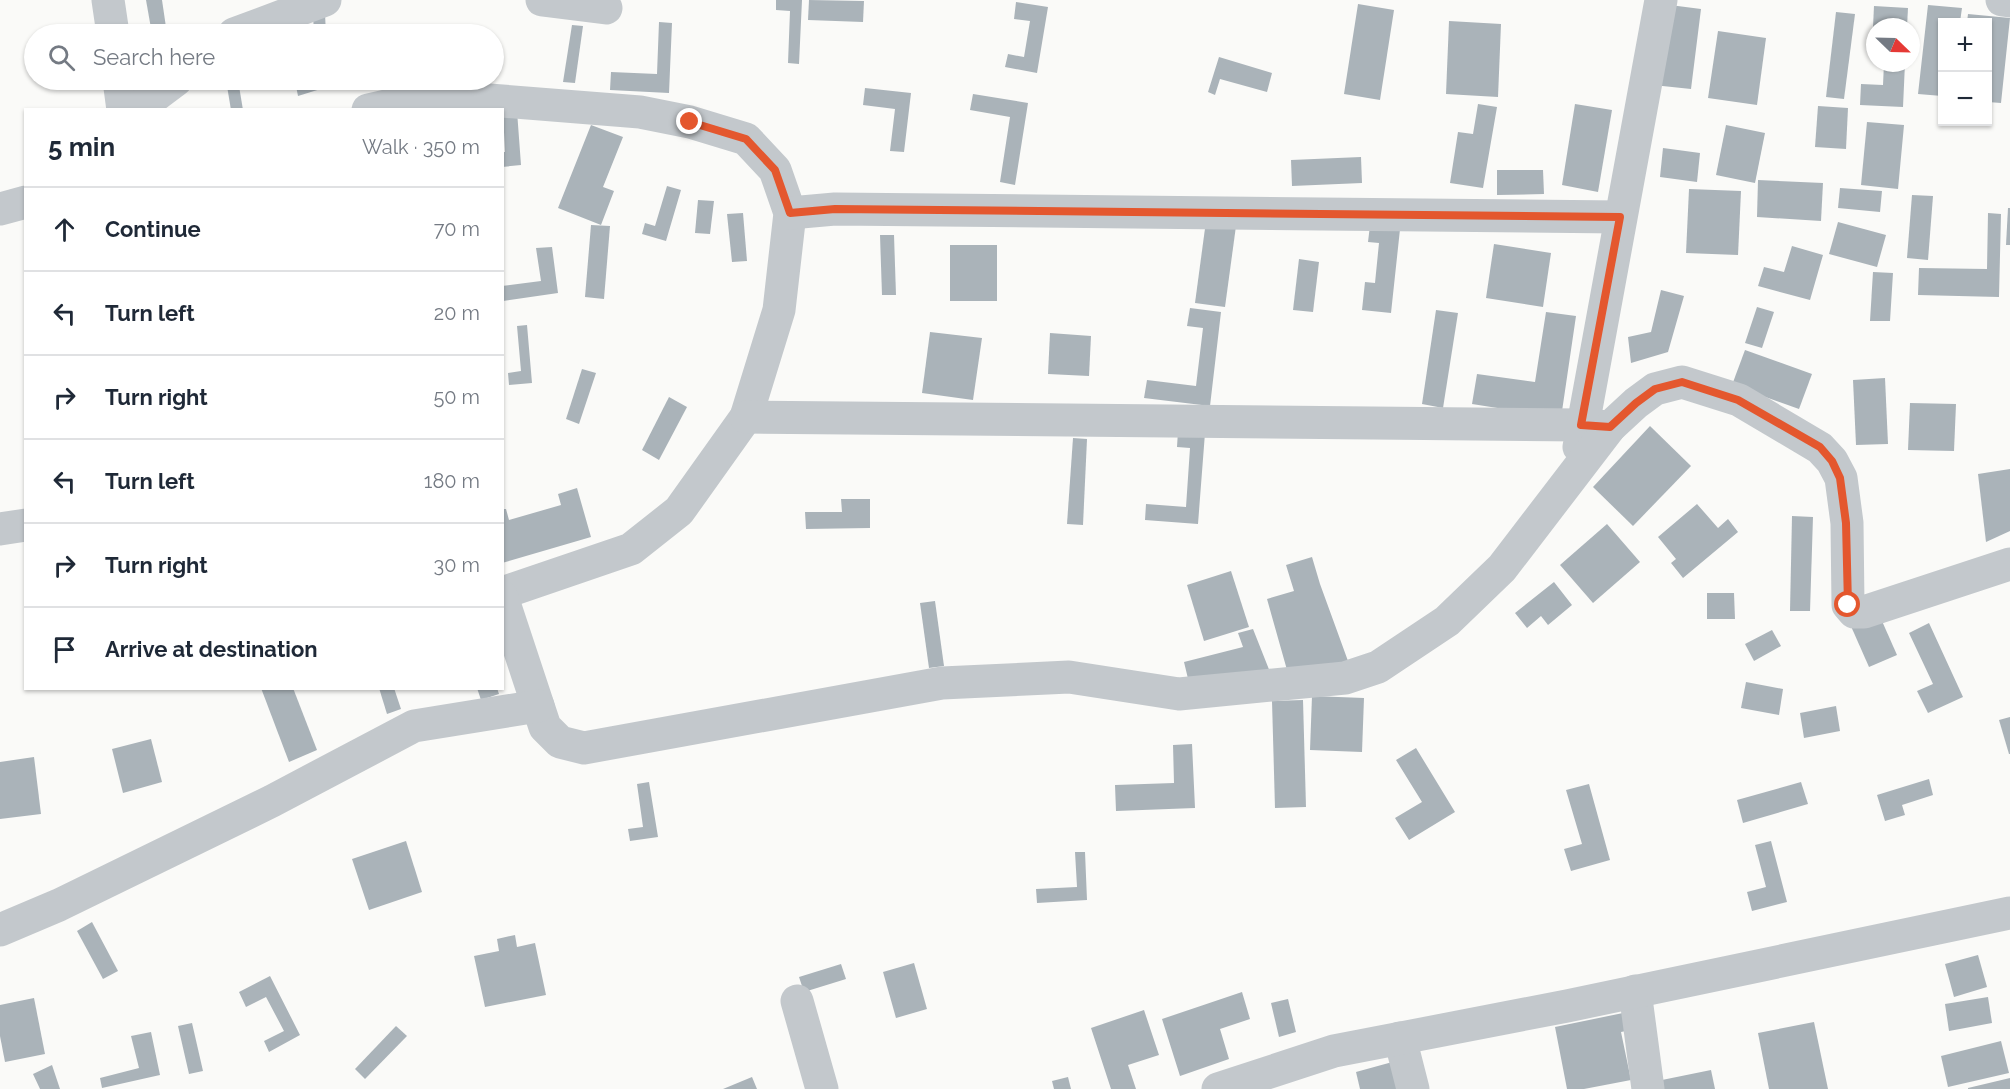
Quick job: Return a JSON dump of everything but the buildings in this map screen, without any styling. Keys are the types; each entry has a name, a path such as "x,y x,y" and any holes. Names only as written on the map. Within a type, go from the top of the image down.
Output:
{"street":[{"path":"108,0 112,24"},
{"path":"261,24 325,0"},
{"path":"542,0 606,8"},
{"path":"504,601 545,727 560,742 584,748 942,683 1069,676 1179,694 1345,678 1378,667 1448,621 1502,568 1576,473 1596,426 1620,217 1661,0"},
{"path":"2002,0 2010,1"},
{"path":"120,90 123,108"},
{"path":"139,108 163,90"},
{"path":"377,108 412,100 489,100 640,112 690,122 746,139 775,170 790,213 779,310 746,417 679,511 631,549 504,594"},
{"path":"0,209 24,203"},
{"path":"790,213 847,209 1620,217"},
{"path":"746,417 1596,426 1655,389 1682,382 1738,400 1820,447 1832,461 1840,478 1846,523 1848,605 1854,612 1864,612 2010,564"},
{"path":"0,528 24,525"},
{"path":"0,930 59,905 272,801 414,726 538,706"},
{"path":"1218,1089 1334,1051 2010,913"},
{"path":"1635,991 1648,1089"},
{"path":"797,1001 822,1089"},
{"path":"1400,1038 1413,1089"}],"route":[{"path":"690,122 746,139 775,170 790,213 835,209 1620,217 1581,425 1610,427 1655,389 1682,382 1738,400 1820,447 1832,461 1840,478 1846,523 1848,605"}]}
